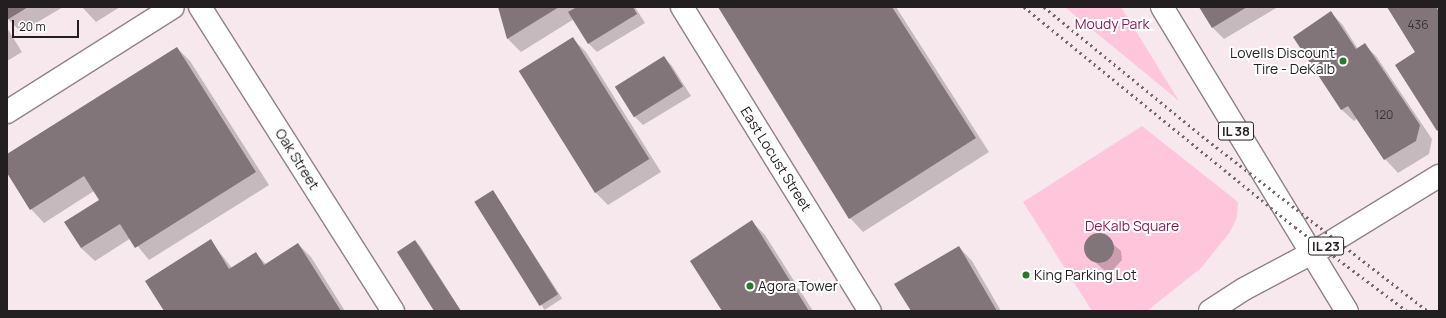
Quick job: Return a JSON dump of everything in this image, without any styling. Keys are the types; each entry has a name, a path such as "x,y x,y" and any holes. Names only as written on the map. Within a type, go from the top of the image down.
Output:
{"street":[{"path":"7,112 173,7"},
{"name":"Oak Street","path":"200,7 393,311"},
{"name":"East Locust Street","path":"682,7 870,311"},
{"name":"IL 38","path":"1162,7 1347,311"},
{"name":"IL 23","path":"1210,311 1244,289 1312,254 1439,176"}],"green space":[{"name":"Moudy Park","path":"1065,7 1121,7 1179,101"},
{"name":"DeKalb Square","path":"1142,126 1238,202 1237,217 1230,232 1201,268 1147,311 1092,311 1023,202"}],"building":[{"path":"7,7 28,7 7,20"},
{"path":"498,7 559,7 507,39"},
{"path":"577,7 633,7 637,14 588,44 568,12"},
{"path":"718,7 892,7 976,138 849,219"},
{"path":"1199,7 1247,7 1212,28"},
{"path":"1387,7 1436,7 1439,12 1439,129 1437,131 1395,65 1415,52"},
{"path":"1331,11 1356,49 1365,43 1420,125 1416,141 1384,160 1348,106 1341,110 1293,37"},
{"path":"573,37 649,159 595,193 519,71"},
{"path":"177,47 256,172 135,248 120,224 81,248 64,222 99,200 84,176 30,210 7,173 7,154"},
{"path":"664,56 683,87 634,117 615,87"},
{"path":"493,190 558,294 540,306 474,202"},
{"name":"Agora Tower","path":"752,220 809,311 722,311 690,261"},
{"path":"1099,233 1105,234 1113,242 1113,254 1105,262 1099,263 1093,262 1085,254 1084,248 1085,242 1093,234"},
{"path":"211,239 229,269 256,252 264,265 298,243 341,311 164,311 145,281"},
{"path":"415,240 461,311 434,311 397,252"},
{"path":"959,246 997,311 911,311 894,284"}],"railway":[{"path":"1024,7 1295,227 1407,311"},
{"path":"1044,7 1202,136 1428,311"}],"place":[{"name":"Lovells Discount Tire - DeKalb","path":"1343,61"},
{"name":"King Parking Lot","path":"1026,275"},
{"name":"Agora Tower","path":"750,286"}]}
